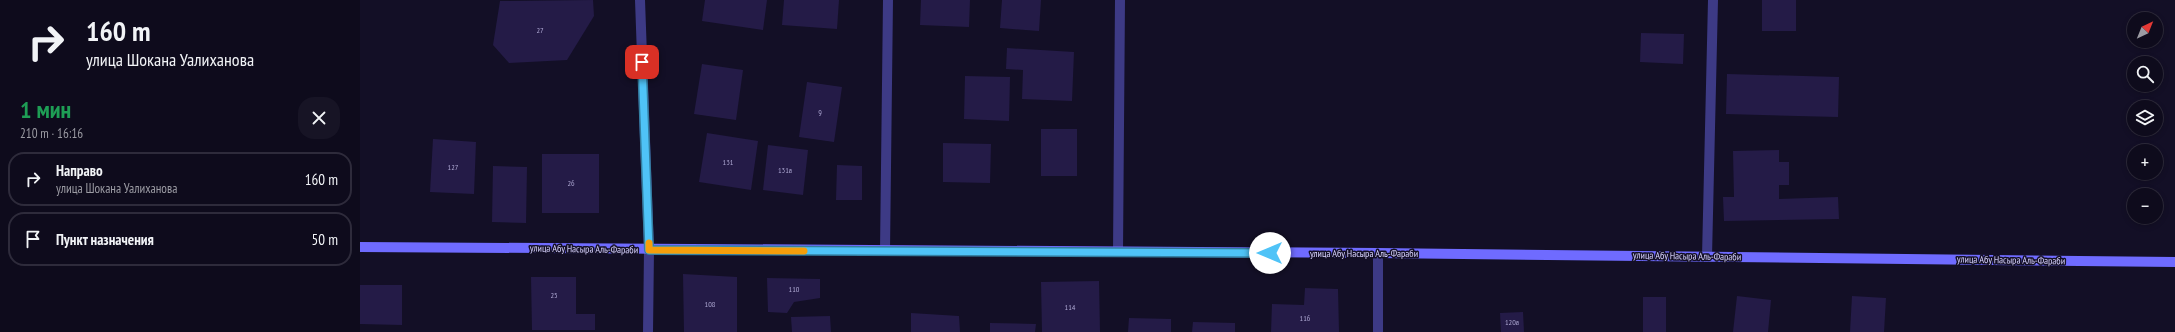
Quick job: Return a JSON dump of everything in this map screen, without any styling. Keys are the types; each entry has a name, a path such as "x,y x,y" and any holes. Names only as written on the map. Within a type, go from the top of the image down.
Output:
{"street":[{"path":"640,0 649,250 648,332"},
{"path":"885,251 888,0"},
{"path":"1118,252 1120,0"},
{"path":"1707,257 1713,0"},
{"name":"улица Абу Насыра Аль-Фараби","path":"360,247 649,250 1378,253 2175,262"},
{"path":"1378,253 1378,332"}],"building":[{"path":"593,0 594,16 567,60 509,63 493,45 500,1"},
{"path":"705,0 767,0 763,30 702,21"},
{"path":"784,0 839,0 837,29 782,25"},
{"path":"921,0 970,0 969,27 920,25"},
{"path":"1002,0 1041,0 1039,31 1000,28"},
{"path":"1762,0 1796,0 1796,31 1762,31"},
{"path":"1641,33 1684,34 1683,64 1640,62"},
{"path":"1007,48 1074,52 1072,101 1022,99 1023,70 1006,69"},
{"path":"702,64 743,70 736,120 694,114"},
{"path":"1727,74 1839,77 1838,117 1726,114"},
{"path":"965,76 1010,77 1009,121 964,119"},
{"path":"807,82 842,87 834,142 799,137"},
{"path":"1041,129 1077,129 1077,176 1041,176"},
{"path":"707,133 758,141 751,190 699,182"},
{"path":"433,139 476,142 474,194 430,192"},
{"path":"943,143 991,144 990,183 943,182"},
{"path":"768,145 808,150 803,195 763,190"},
{"path":"1779,150 1779,162 1789,162 1789,185 1779,185 1779,199 1838,197 1839,219 1724,221 1723,197 1734,197 1733,151"},
{"path":"542,154 599,154 599,213 542,213"},
{"path":"837,165 862,166 862,200 836,200"},
{"path":"493,166 527,167 526,223 492,222"},
{"path":"683,274 737,277 737,332 684,332"},
{"path":"531,277 576,277 576,314 595,314 595,330 532,330"},
{"path":"767,278 820,279 820,298 794,302 787,313 768,312"},
{"path":"1099,281 1100,332 1042,332 1041,282"},
{"path":"360,285 402,285 402,325 360,324"},
{"path":"1305,288 1338,289 1339,332 1271,332 1272,304 1304,305"},
{"path":"1737,296 1771,300 1768,332 1733,332"},
{"path":"1852,296 1886,298 1884,332 1850,332"},
{"path":"1643,297 1666,297 1666,332 1643,332"},
{"path":"1523,312 1524,332 1501,332 1500,313"},
{"path":"911,313 959,316 960,332 911,332"},
{"path":"830,316 831,332 792,332 791,317"},
{"path":"1129,318 1171,319 1171,332 1128,332"},
{"path":"1193,322 1235,323 1235,332 1192,332"},
{"path":"990,323 1036,324 1035,332 990,332"}],"slow traffic":[{"path":"649,243 649,250 804,251"}],"route":[{"path":"642,62 649,250 1270,253"}]}
